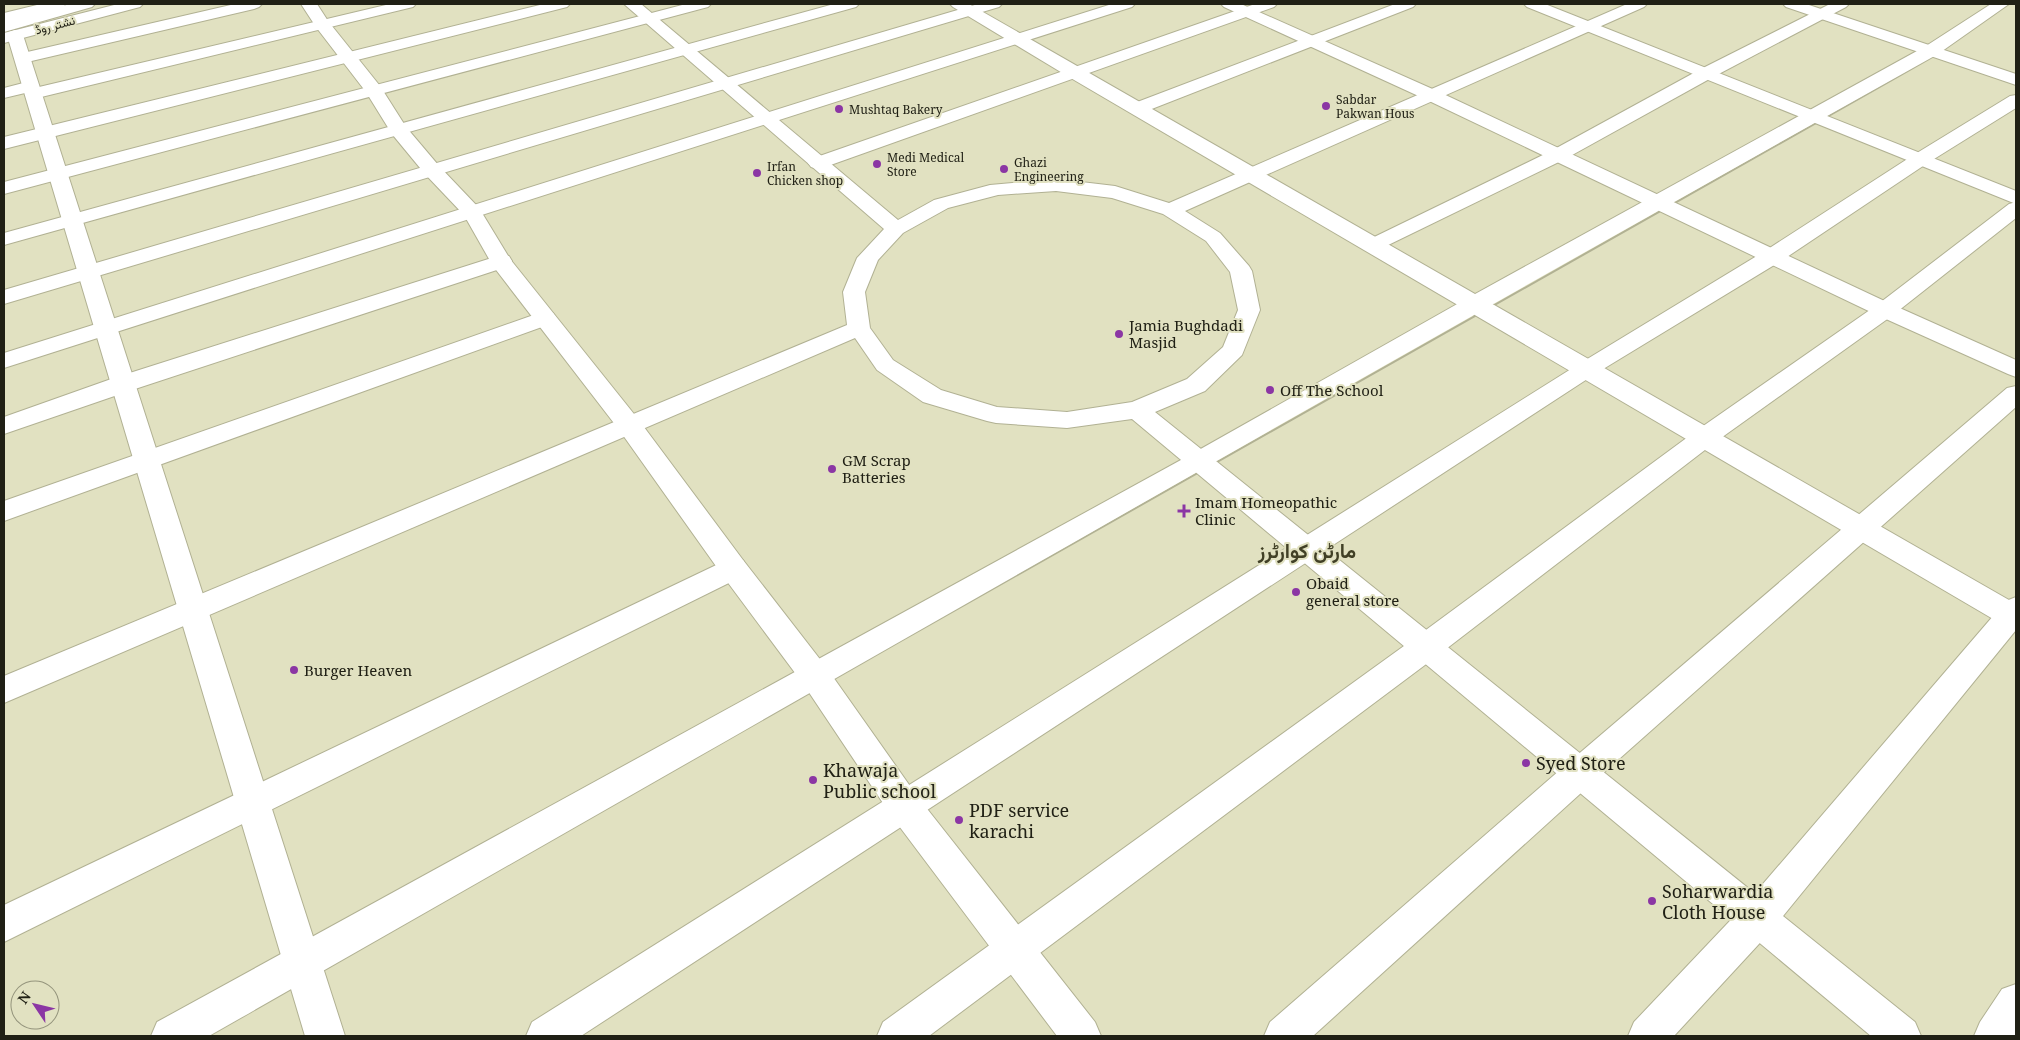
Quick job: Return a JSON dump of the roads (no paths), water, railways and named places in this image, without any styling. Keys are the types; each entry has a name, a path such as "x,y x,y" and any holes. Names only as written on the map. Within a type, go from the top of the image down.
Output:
{"street":[{"name":"نشتر روڈ","path":"10,35 58,4"},
{"name":"نشتر روڈ","path":"10,35 87,4"},
{"name":"نشتر روڈ","path":"10,35 135,4"},
{"path":"254,4 10,35 32,90 46,133 325,1036"},
{"path":"4,93 32,90 315,14 408,4"},
{"path":"4,143 562,4"},
{"path":"632,4 896,229"},
{"path":"4,188 703,4"},
{"path":"4,239 851,4"},
{"path":"4,297 726,84 964,7 994,4"},
{"path":"4,361 1126,4"},
{"path":"818,163 1075,73 1238,8 1270,4"},
{"path":"1138,108 1408,4"},
{"path":"1532,4 2016,198"},
{"path":"1170,210 1639,4"},
{"path":"1790,4 1932,50 2016,80"},
{"path":"1373,245 1558,155 1706,73 1841,4"},
{"path":"171,1036 1199,461 1474,304 1932,50 2001,4"},
{"path":"964,7 1016,39 1705,438 2015,614 1757,919 1648,1036"},
{"path":"1238,8 1312,40 1656,203 2016,369"},
{"path":"315,14 374,90 399,130 432,170 472,212 501,261 629,425 733,568 815,676 905,807 1081,1036"},
{"path":"546,1036 1587,369 1773,256 1919,160 2016,100"},
{"path":"1056,185 1115,192 1170,210 1213,237 1241,271 1249,310 1234,350 1196,385 1136,410 1067,420 996,415 932,396 886,365 859,328 854,292 868,258 896,229 941,204 997,189 1056,185"},
{"path":"897,1036 1426,647 1705,438 1885,310 2016,208"},
{"path":"4,426 123,384 501,261"},
{"path":"4,511 545,318"},
{"path":"4,690 859,328"},
{"path":"1284,1036 1580,774 2016,394"},
{"path":"1136,410 1901,1036"},
{"path":"4,924 733,568"},
{"path":"1994,1036 2016,1003"}],"place":[{"name":"Sabdar Pakwan Hous","path":"1326,106"},
{"name":"Mushtaq Bakery","path":"839,109"},
{"name":"Medi Medical Store","path":"877,164"},
{"name":"Ghazi Engineering","path":"1004,169"},
{"name":"Irfan Chicken shop","path":"757,173"},
{"name":"Jamia Bughdadi Masjid","path":"1119,334"},
{"name":"Off The School","path":"1270,390"},
{"name":"GM Scrap Batteries","path":"832,469"},
{"name":"Imam Homeopathic Clinic","path":"1184,511"},
{"name":"Obaid general store","path":"1296,592"},
{"name":"Burger Heaven","path":"294,670"},
{"name":"Syed Store","path":"1526,763"},
{"name":"Khawaja Public school","path":"813,780"},
{"name":"PDF service karachi","path":"959,820"},
{"name":"Soharwardia Cloth House","path":"1652,901"}],"district":[{"name":"مارٹن کوارٹرز","path":"1307,550"}]}
